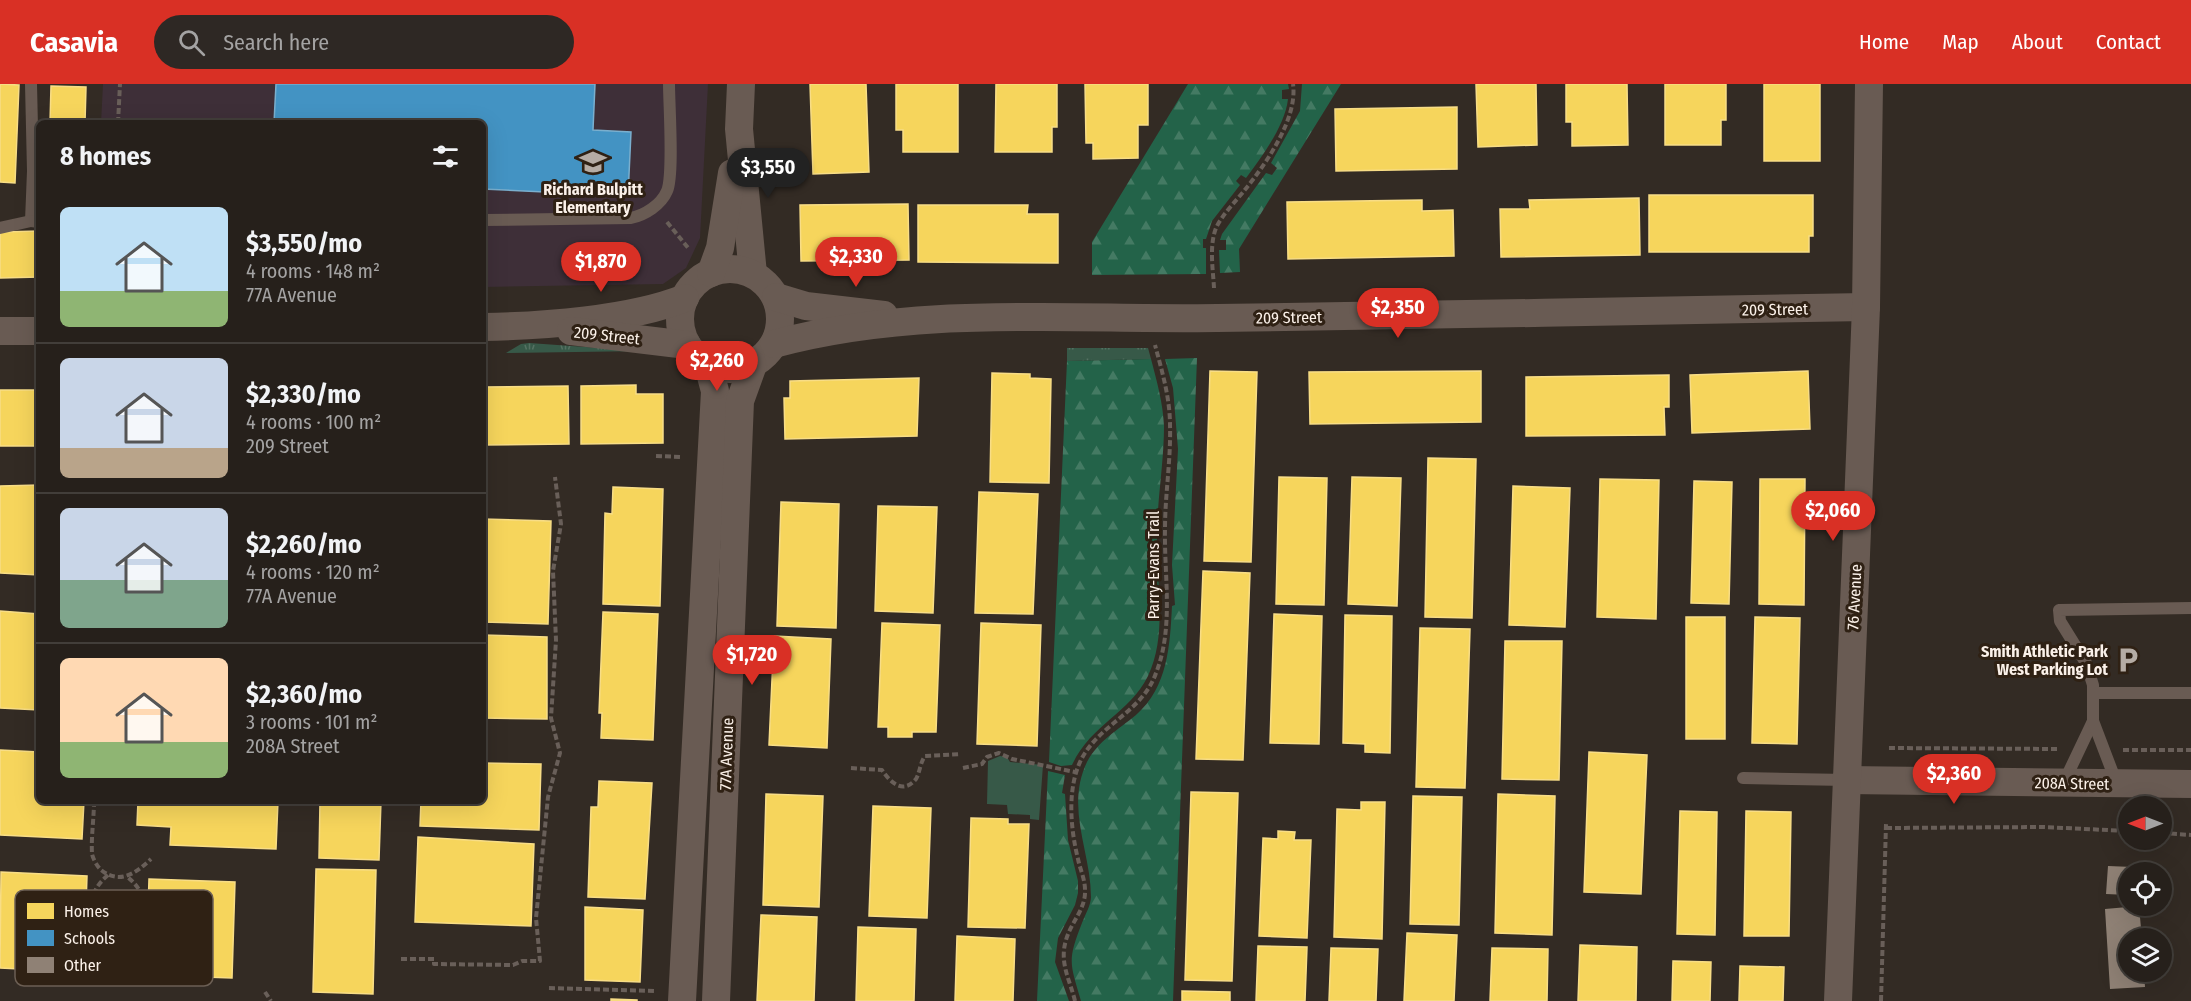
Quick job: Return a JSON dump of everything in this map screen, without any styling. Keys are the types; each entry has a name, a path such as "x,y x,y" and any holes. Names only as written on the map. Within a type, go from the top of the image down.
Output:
{"street":[{"path":"711,273 720,248 739,129 741,84"},
{"name":"76 Avenue","path":"1838,1001 1866,307 1869,84"},
{"path":"739,129 753,274"},
{"path":"725,269 753,274 766,284 776,297 780,321 774,344 765,356 753,365 738,369 723,369 708,365 687,345 681,330 680,314 685,298 696,283 711,273 725,269"},
{"name":"209 Street","path":"776,297 806,306 928,319"},
{"name":"209 Street","path":"486,327 527,326 657,309 685,298"},
{"name":"209 Street","path":"774,344 801,337 928,319 974,317 1215,318 1866,307"},
{"name":"209 Street","path":"527,326 687,345"},
{"path":"0,331 36,332"},
{"name":"77A Avenue","path":"671,996 715,391 708,365"},
{"name":"77A Avenue","path":"716,1001 740,401 753,365"},
{"name":"208A Street","path":"1846,780 2191,784"}],"lane":[{"path":"0,228 35,222 31,84"},
{"path":"486,220 631,218 648,213 662,199 669,182 669,84"},
{"path":"2117,784 2093,721 2093,693 2086,663 2060,621 2059,609 2191,608"},
{"path":"2093,693 2191,693"},
{"path":"2064,783 2093,721"},
{"path":"1743,778 1846,780"}],"path":[{"path":"118,120 120,84"},
{"path":"1214,288 1212,249 1216,227 1264,163 1287,123 1294,103 1293,84"},
{"name":"Parry-Evans Trail","path":"1075,1001 1064,965 1066,938 1081,910 1085,888 1074,834 1072,796 1075,772 1095,741 1146,695 1158,671 1162,651 1167,608 1165,529 1170,424 1167,398 1154,344"},
{"path":"656,456 688,457"},
{"path":"401,959 434,959 434,964 513,965 522,961 540,961 536,918 548,797 560,753 551,718 556,640 553,571 561,524 555,477"},
{"path":"1889,748 2078,749"},
{"path":"2105,749 2191,750"},
{"path":"963,768 982,764 987,757 999,753 1012,759 1075,772"},
{"path":"851,768 882,770 891,783 901,787 910,785 918,777 920,764 925,756 961,754"},
{"path":"94,804 92,856 98,867 108,874 126,876 133,874 151,859"},
{"path":"1881,1001 1886,826 2043,827 2118,831"},
{"path":"2172,834 2191,835"},
{"path":"94,890 108,874"},
{"path":"126,876 141,890"},
{"path":"549,988 671,996"},
{"path":"265,992 271,1001"}],"shaded area":[{"name":"Richard Bulpitt Elementary","path":"103,84 708,84 700,238 686,268 663,284 486,287 486,120 101,120"}],"green space":[{"path":"1188,84 1288,84 1289,89 1282,90 1282,99 1288,99 1286,109 1272,140 1246,178 1241,175 1236,181 1240,185 1212,221 1206,239 1203,239 1203,248 1206,248 1206,274 1092,275 1092,242"},
{"path":"1302,84 1341,84 1239,249 1240,272 1220,273 1219,250 1226,250 1226,240 1220,240 1222,234 1266,173 1272,175 1277,168 1271,163 1300,111"},
{"path":"521,344 642,351 506,353"},
{"path":"1067,348 1148,348 1151,359 1067,361"},
{"path":"1197,358 1173,1001 1081,1001 1073,970 1072,954 1091,897 1079,813 1078,796 1081,779 1087,762 1097,748 1147,704 1155,692 1165,665 1172,606 1175,605 1172,565 1178,449 1173,388 1165,359"},
{"path":"1151,359 1161,401 1164,426 1157,530 1160,612 1154,661 1148,676 1131,700 1089,739 1072,765 1061,766 1049,762 1067,361"},
{"path":"1000,756 1007,757 1010,762 1043,765 1039,820 1030,819 1030,815 1008,814 1007,805 987,804 988,761"},
{"path":"1048,771 1065,775 1062,793 1065,794 1068,840 1078,881 1075,905 1058,938 1055,962 1069,1001 1037,1001"}],"building: Homes":[{"path":"0,84 19,85 15,183 0,182"},
{"path":"810,84 866,84 869,172 813,174"},
{"path":"896,84 958,84 958,152 903,152 903,130 896,130"},
{"path":"996,84 1057,84 1057,127 1052,127 1052,152 995,152"},
{"path":"1085,84 1148,84 1148,125 1138,125 1138,158 1093,159 1093,143 1086,143"},
{"path":"1476,84 1536,84 1537,145 1478,147"},
{"path":"1566,84 1627,84 1628,145 1572,146 1572,122 1566,122"},
{"path":"1665,84 1726,84 1726,120 1721,120 1721,145 1665,145"},
{"path":"1764,84 1820,84 1820,161 1764,161"},
{"path":"51,86 86,87 85,120 50,120"},
{"path":"1457,107 1457,169 1336,171 1335,109"},
{"path":"1649,195 1813,195 1813,236 1809,236 1809,252 1649,252"},
{"path":"1639,198 1640,255 1501,257 1500,209 1530,209 1529,200"},
{"path":"1422,200 1422,211 1453,210 1454,256 1288,259 1287,202"},
{"path":"908,204 909,260 801,261 800,205"},
{"path":"918,205 1028,205 1027,214 1058,214 1058,263 918,262"},
{"path":"36,231 36,277 0,278 0,232"},
{"path":"1210,371 1257,372 1251,562 1204,561"},
{"path":"1481,371 1481,422 1310,424 1309,372"},
{"path":"1808,371 1810,429 1692,433 1690,375"},
{"path":"992,373 1030,374 1030,378 1051,379 1049,483 990,482"},
{"path":"1669,375 1669,407 1664,407 1665,435 1526,436 1526,377"},
{"path":"919,378 917,436 785,439 784,398 790,398 790,381"},
{"path":"636,385 636,394 663,394 663,443 581,444 581,386"},
{"path":"568,386 569,444 486,445 486,387"},
{"path":"0,390 36,390 36,446 0,446"},
{"path":"1428,458 1476,459 1472,618 1425,617"},
{"path":"1279,477 1327,478 1324,605 1276,604"},
{"path":"1352,477 1401,478 1397,606 1348,604"},
{"path":"1600,479 1659,480 1656,619 1597,617"},
{"path":"1760,479 1805,479 1804,605 1759,604"},
{"path":"1694,481 1732,482 1729,604 1691,603"},
{"path":"36,485 36,575 0,573 0,486"},
{"path":"1513,486 1570,488 1565,627 1509,625"},
{"path":"613,487 663,489 660,606 603,604 605,513 612,514"},
{"path":"979,492 1038,494 1033,614 975,613"},
{"path":"781,502 839,504 836,628 777,626"},
{"path":"878,506 937,507 933,613 875,611"},
{"path":"486,519 551,521 548,624 486,622"},
{"path":"1203,571 1250,573 1243,760 1196,759"},
{"path":"0,611 36,614 36,710 0,708"},
{"path":"603,612 658,614 653,740 601,738 602,713 599,713"},
{"path":"1274,614 1322,616 1319,744 1270,743"},
{"path":"1345,615 1392,616 1390,753 1365,752 1365,744 1343,743"},
{"path":"1686,617 1725,617 1725,739 1686,739"},
{"path":"1755,617 1800,618 1797,744 1752,743"},
{"path":"882,623 940,625 936,732 912,732 912,737 888,737 888,727 878,727"},
{"path":"981,623 1041,625 1037,746 977,744"},
{"path":"1420,628 1470,629 1465,788 1416,787"},
{"path":"486,635 547,637 547,719 486,718"},
{"path":"774,636 831,639 827,748 769,745"},
{"path":"1505,641 1562,641 1559,780 1502,779"},
{"path":"0,750 36,752 36,804 84,804 82,839 0,835"},
{"path":"1589,752 1647,755 1641,894 1584,892"},
{"path":"486,763 541,764 539,830 420,826 421,804 486,804"},
{"path":"599,781 652,783 645,899 588,897 591,807 598,807"},
{"path":"1191,792 1238,793 1232,981 1185,980"},
{"path":"766,794 823,796 819,907 763,905"},
{"path":"1498,794 1555,796 1552,935 1495,933"},
{"path":"1413,796 1462,797 1459,925 1410,924"},
{"path":"1361,802 1385,802 1382,939 1334,937 1337,809 1361,810"},
{"path":"138,804 278,804 276,849 170,845 171,827 137,825"},
{"path":"320,804 381,804 379,860 319,858"},
{"path":"873,806 931,808 927,918 869,916"},
{"path":"1680,811 1717,812 1715,935 1677,934"},
{"path":"1746,811 1791,812 1789,936 1744,936"},
{"path":"971,818 1008,819 1008,824 1029,824 1025,928 968,927"},
{"path":"1278,831 1295,832 1294,840 1311,840 1307,938 1259,936 1263,838 1278,839"},
{"path":"418,837 534,844 531,926 415,922"},
{"path":"316,869 376,870 373,994 313,992"},
{"path":"1,872 87,876 87,890 15,890 15,969 0,968"},
{"path":"149,879 235,882 232,978 213,977 213,890 149,890"},
{"path":"585,907 643,910 640,982 585,980"},
{"path":"761,915 817,917 814,1001 757,1001"},
{"path":"858,927 916,929 914,1001 856,1001"},
{"path":"1407,933 1457,935 1454,1001 1404,1001"},
{"path":"957,936 1015,939 1013,1001 955,1001"},
{"path":"1580,945 1637,947 1636,1001 1578,1001"},
{"path":"1258,946 1307,947 1305,1001 1256,1001"},
{"path":"1331,948 1378,949 1376,1001 1329,1001"},
{"path":"1492,948 1548,949 1547,1001 1490,1001"},
{"path":"1673,961 1711,962 1710,1001 1672,1001"},
{"path":"1740,966 1784,967 1783,1001 1739,1001"},
{"path":"1182,991 1230,992 1230,1001 1182,1001"},
{"path":"611,999 637,1000 637,1001 611,1001"}],"building: Schools":[{"path":"276,84 595,84 593,130 631,132 628,196 486,189 486,120 274,120"}],"building: Other":[{"path":"2108,866 2118,866 2118,895 2106,894"},
{"path":"2118,908 2118,916 2140,916 2141,928 2118,928 2118,982 2145,982 2145,987 2110,989 2105,909"}],"place":[{"name":"Richard Bulpitt Elementary","path":"593,162"},
{"name":"Smith Athletic Park West Parking Lot","path":"2128,660"}]}
